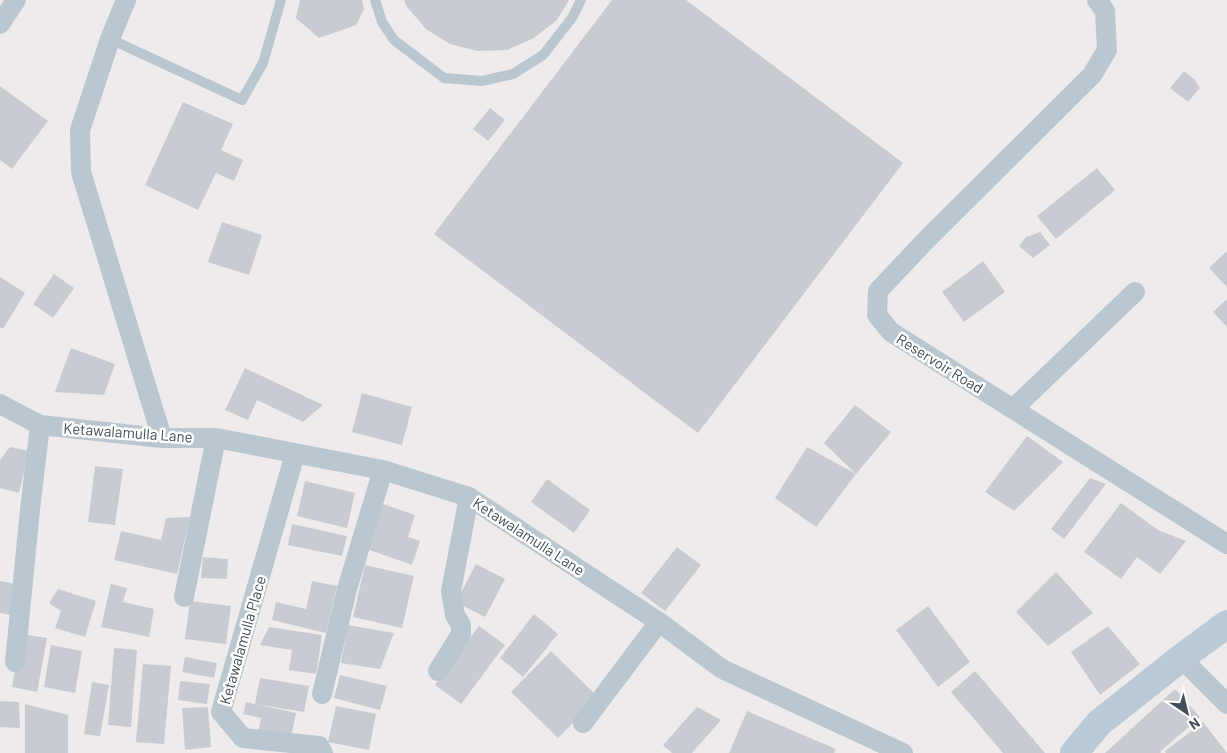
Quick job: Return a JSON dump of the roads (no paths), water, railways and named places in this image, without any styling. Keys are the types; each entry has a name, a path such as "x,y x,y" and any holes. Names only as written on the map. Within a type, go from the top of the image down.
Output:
{"main road":[{"path":"1074,753 1099,724 1181,658 1227,624"}],"street":[{"path":"0,24 16,0"},
{"path":"126,0 110,39 80,130 81,172 162,438"},
{"name":"Reservoir Road","path":"1097,0 1105,11 1106,50 1092,74 927,239 878,291 877,315 891,332 1227,544"},
{"path":"1013,409 1135,292"},
{"name":"Ketawalamulla Lane","path":"0,404 40,425 162,438 216,438 384,470 470,497 659,622 722,669 903,753"},
{"path":"15,662 40,425"},
{"path":"184,597 216,438"},
{"name":"Ketawalamulla Place","path":"296,454 221,712 243,738 319,746 323,753"},
{"path":"322,694 347,589 384,470"},
{"path":"438,670 461,634 461,625 455,615 451,591 470,497"},
{"path":"583,723 659,622"},
{"path":"1181,658 1227,704"}],"lane":[{"path":"110,39 242,100 263,63 281,0"},
{"path":"375,0 382,22 394,40 401,46 444,78 482,81 513,74 543,55 572,18 581,0"}]}
